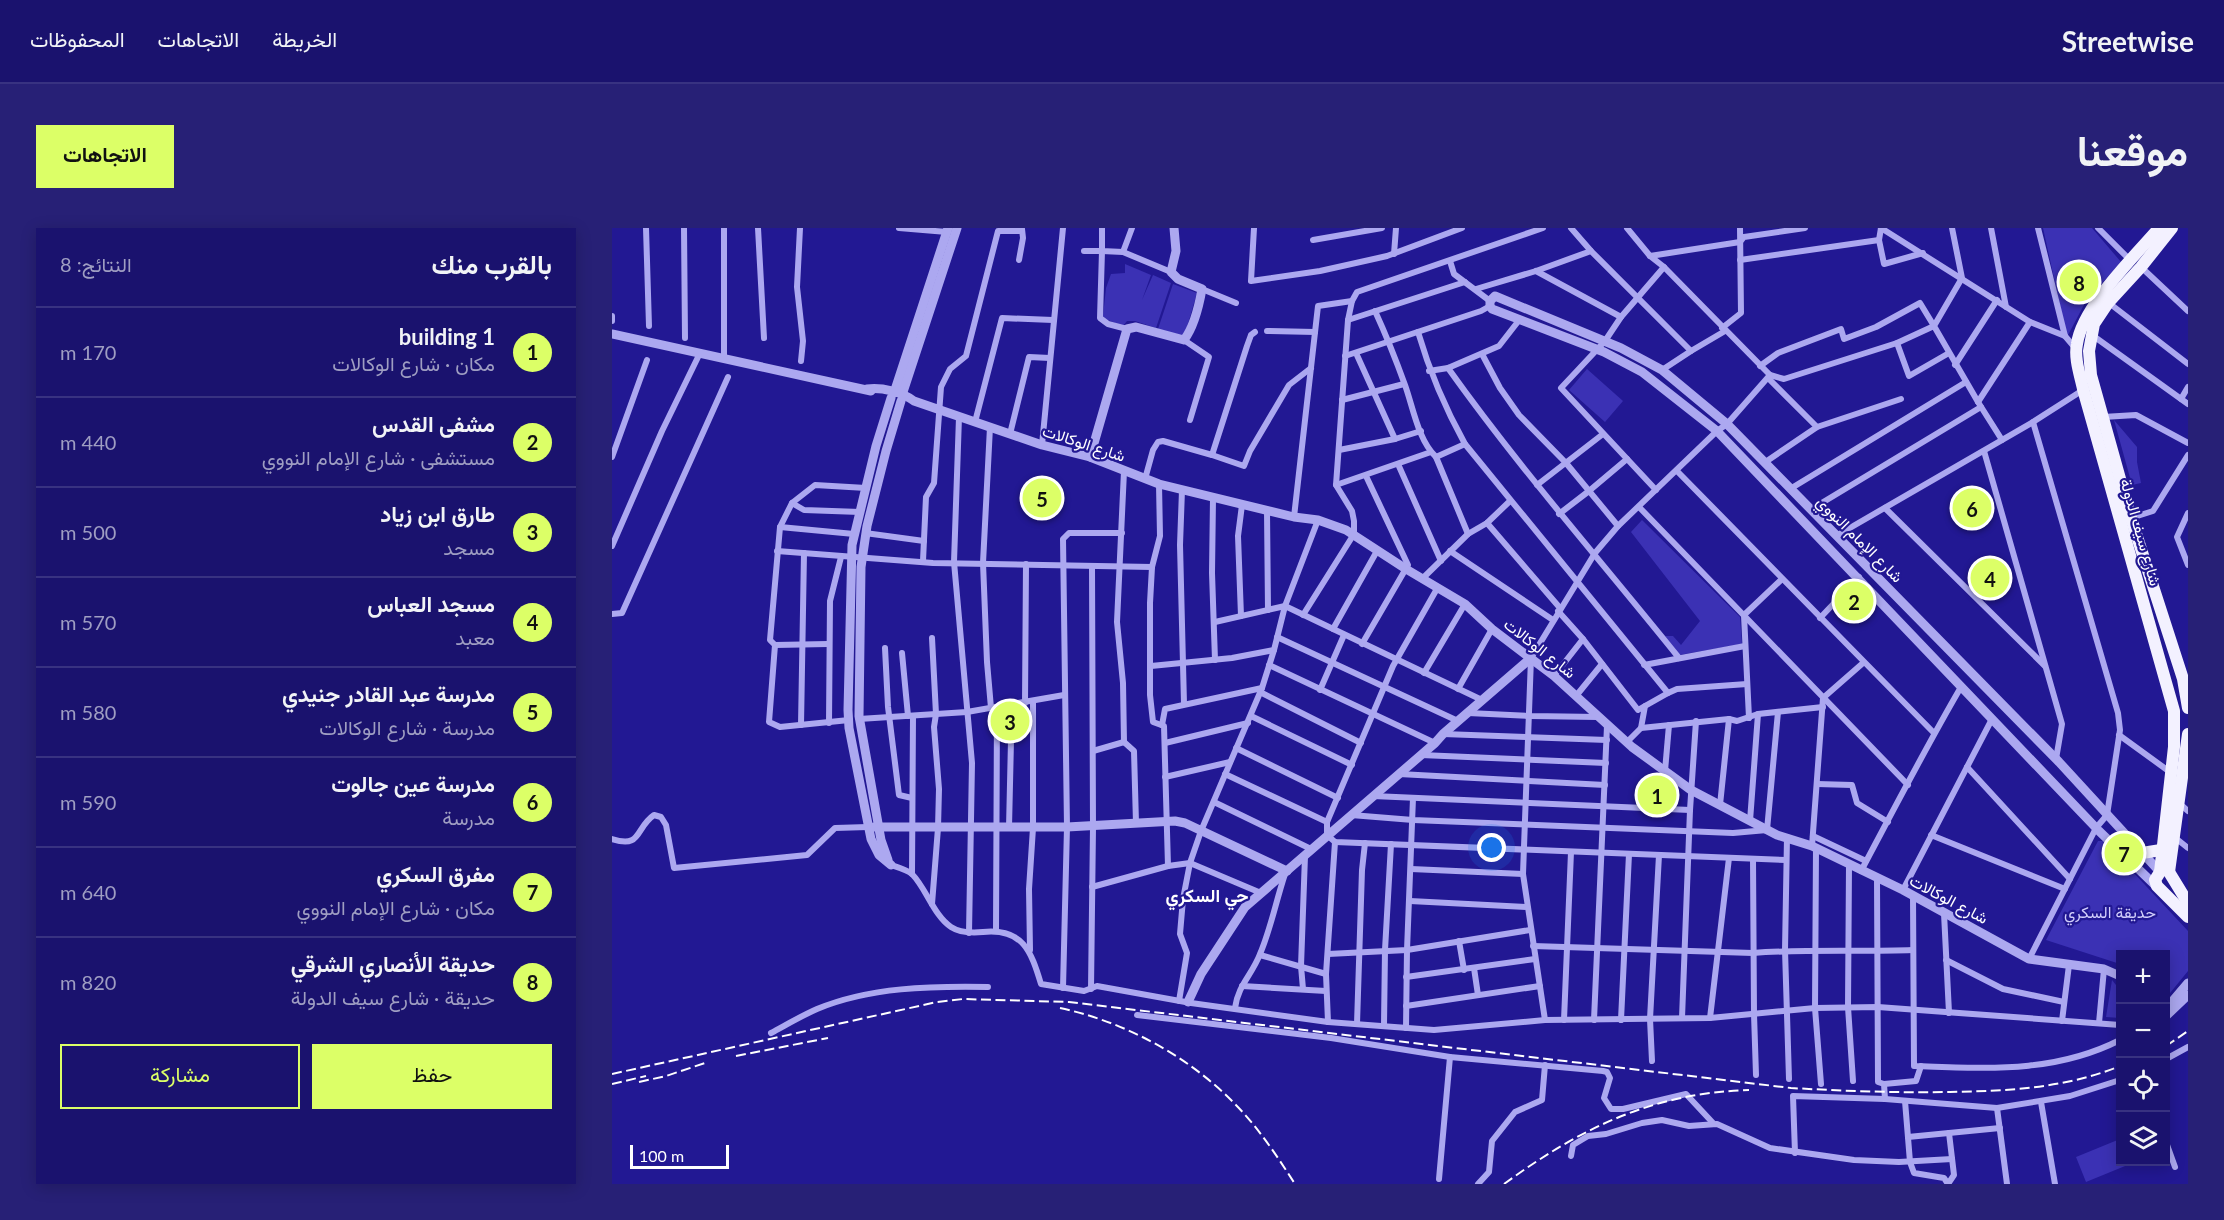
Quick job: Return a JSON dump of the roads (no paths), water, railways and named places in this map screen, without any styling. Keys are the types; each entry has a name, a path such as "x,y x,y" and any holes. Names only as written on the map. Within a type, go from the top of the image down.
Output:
{"main road":[{"name":"شارع سيف الدولة","path":"2159,228 2094,324 2089,351 2091,375 2131,518 2183,666 2188,708"},
{"name":"شارع سيف الدولة","path":"2165,872 2161,850 2174,747 2174,711 2083,389 2078,366 2077,343 2088,314 2172,228"},
{"path":"2188,734 2186,769 2165,872 2155,880 2159,888 2188,917"},
{"path":"2142,854 2161,850"},
{"path":"2165,872 2188,903"}],"street":[{"path":"646,228 649,326"},
{"path":"684,228 685,338"},
{"path":"724,228 724,359"},
{"path":"758,228 764,338"},
{"path":"800,228 797,287 803,341 801,361"},
{"path":"899,228 947,230 942,262"},
{"path":"829,723 830,601 854,534 876,446 897,397 942,262 957,228"},
{"path":"1042,445 1063,228"},
{"path":"1102,228 1100,318 1108,324 1127,330 1136,327 1184,340 1209,357 1190,420"},
{"path":"1122,252 1132,228"},
{"path":"1171,272 1176,251 1174,228"},
{"path":"1254,228 1251,281 1320,272 1394,254 1462,228"},
{"path":"1313,240 1382,228"},
{"path":"1394,254 1396,228"},
{"path":"1303,615 1354,534 1352,512 1336,484 1348,320 1357,292 1544,228"},
{"path":"1571,228 1691,351"},
{"path":"1627,228 1650,256 1664,267 1817,427"},
{"path":"1662,370 1723,330 1741,313 1740,228"},
{"path":"1650,256 1740,242 1744,237 1805,228"},
{"path":"1923,254 1884,264 1879,240 1881,228 1962,278 1997,300 2030,322 2065,336 2077,349"},
{"path":"1769,376 1784,379 1897,343 1934,326 1962,278 1952,228"},
{"path":"1991,228 2006,307"},
{"path":"2038,228 2065,336"},
{"path":"2098,228 2188,311"},
{"path":"923,561 927,496 934,483 940,387 950,369 966,356 998,231 1022,230 1019,260"},
{"path":"1740,260 1879,240"},
{"path":"1084,251 1122,252 1236,303"},
{"path":"1476,289 1536,272 1591,251"},
{"path":"1450,261 1454,274 1476,289 1490,303 1492,309 1598,349 1642,372 1717,430 2096,828 2159,888"},
{"path":"1656,490 1561,388 1605,341 1621,317 1664,267"},
{"path":"1536,272 1621,317"},
{"path":"1348,320 1465,282"},
{"path":"1184,340 1188,336 1202,289"},
{"name":"شارع الإمام النووي","path":"1490,303 1495,296 1605,341 1662,370 1727,424 2056,759 2142,854 2165,872"},
{"path":"1955,365 1997,300"},
{"path":"1294,517 1318,306 1352,302"},
{"path":"1345,356 1481,311 1490,303"},
{"path":"1760,366 1778,353 1841,328 1844,339 1876,327 1920,303 1955,365 2002,440"},
{"path":"2108,303 2188,364"},
{"path":"1375,311 1389,342 1421,431 1468,534"},
{"path":"612,316 612,321"},
{"path":"975,422 1002,318 1053,320"},
{"path":"1429,371 1448,368 1499,346 1520,319"},
{"path":"1810,510 1979,405 2030,322"},
{"path":"1090,457 1127,330"},
{"path":"1267,331 1315,332"},
{"path":"1212,455 1247,346 1251,335 1255,332"},
{"path":"1418,332 1429,371 1444,406 1465,444 1668,693"},
{"name":"شارع الوكالات","path":"612,334 914,401 1042,445 1090,457 1160,484 1294,517 1318,520 1354,534 1377,551 1465,604 1492,629 1554,676 1607,726 1691,790 1767,830 1814,844 2029,959 2104,969 2116,974"},
{"path":"2092,334 2188,404"},
{"path":"1897,343 1909,376 1949,353"},
{"path":"612,546 662,431 700,353"},
{"path":"1356,353 1395,439"},
{"path":"1482,354 1500,388 1519,415 1566,463 1618,526"},
{"path":"1010,434 1029,357 1050,358"},
{"path":"612,456 647,360"},
{"path":"1145,479 1153,450 1158,442 1163,441 1244,466 1250,451 1289,386 1311,368"},
{"path":"1448,368 1490,428 1679,658"},
{"path":"1184,1001 1245,907 1435,744 1443,734 1531,658 1595,553 1618,526 1717,430 1727,424 1769,376"},
{"path":"612,614 622,613 728,377"},
{"path":"1790,489 1966,382"},
{"path":"1342,400 1404,384"},
{"path":"2181,399 2188,387"},
{"path":"1836,537 2033,422 2083,389"},
{"path":"873,827 859,720 862,559 865,533 897,397"},
{"path":"1764,463 1817,427 1901,399"},
{"path":"2103,417 2136,415 2188,443"},
{"path":"959,417 954,562 972,763 969,933"},
{"path":"2029,959 2096,828 2107,815 2119,735 2118,713 2033,422"},
{"path":"990,428 983,563 987,662 994,708 996,931"},
{"path":"1339,450 1395,439 1421,431"},
{"path":"1537,485 1603,434"},
{"path":"1336,484 1465,444"},
{"path":"1984,451 2062,724 2056,759"},
{"path":"2131,518 2153,511 2188,455"},
{"path":"1559,514 1627,459"},
{"path":"1398,464 1441,561"},
{"path":"1124,471 1117,622 1123,683 1124,742 1134,752 1136,823"},
{"path":"1677,471 1934,733"},
{"path":"1362,644 1408,565 1366,476"},
{"path":"1160,484 1160,536 1152,567 1150,603 1151,717 1155,724 1162,725"},
{"path":"828,644 775,645 770,640 780,527 792,503 815,485 866,488"},
{"path":"1182,490 1180,545 1184,704"},
{"path":"1213,498 1212,573 1215,660"},
{"path":"1423,578 1468,534 1487,523 1510,501"},
{"path":"792,503 804,510 860,513"},
{"path":"1241,616 1238,536 1242,505"},
{"path":"1639,507 1908,785"},
{"path":"1885,508 2045,667"},
{"path":"1268,511 1268,610"},
{"path":"2188,513 2177,537 2188,565"},
{"path":"1184,1001 1187,953 1180,934 1183,899 1190,863 1201,831 1261,690 1285,606 1318,520"},
{"path":"1487,523 1583,639 1638,710 1677,689 1747,684"},
{"path":"780,527 854,534"},
{"path":"865,533 924,541"},
{"path":"1063,987 1067,827 1063,539 1069,533 1122,533"},
{"path":"777,551 933,563 1152,567"},
{"path":"1333,629 1377,551"},
{"path":"1450,551 1553,620"},
{"path":"801,725 804,553"},
{"path":"846,557 849,720 873,827 891,865 912,874"},
{"path":"1025,703 1026,564"},
{"path":"1091,988 1092,566"},
{"path":"1820,618 1859,577"},
{"path":"1749,718 1744,615 1782,579"},
{"path":"1438,587 1397,660 1327,822 1327,835 1335,842 1786,860"},
{"path":"1424,673 1465,604"},
{"path":"1215,622 1285,606 1482,700"},
{"path":"1458,689 1492,629"},
{"path":"1320,690 1344,635"},
{"path":"1276,636 1458,721"},
{"path":"932,638 936,714 934,727 939,789 932,905"},
{"path":"1554,676 1583,639"},
{"path":"775,645 770,722 780,727 849,720"},
{"path":"1644,665 1745,646"},
{"path":"885,648 889,718 898,795 912,798"},
{"path":"1151,666 1215,660 1274,650"},
{"path":"902,653 911,716 912,874 932,905 951,927 969,933 996,931 1011,935 1027,946 1041,984 1084,992 1097,986 1328,1022 1434,1030 1545,1020 1710,1018 1786,1010 1848,1007 1878,1007 2116,1025"},
{"path":"1531,658 1523,874 1545,1020"},
{"path":"1821,1084 1815,1008 1814,844 1823,698 1863,663"},
{"path":"1269,664 1435,744"},
{"path":"1576,696 1602,664"},
{"path":"1861,871 1961,687"},
{"path":"1168,866 1165,744 1164,726 1162,725 1165,709 1261,690 1361,743"},
{"path":"859,720 967,712 1064,696"},
{"path":"849,698 859,698"},
{"path":"1030,951 1033,702"},
{"path":"1627,742 1641,728 1646,706"},
{"path":"1641,728 1729,719 1737,721 1758,714 1823,707"},
{"path":"1350,815 1413,820 1741,833 1767,830 1778,712"},
{"path":"1467,713 1598,717"},
{"path":"1750,821 1758,714"},
{"path":"1251,716 1352,765"},
{"path":"1720,805 1729,719"},
{"path":"1903,890 1992,719"},
{"path":"1682,1018 1689,831 1696,722"},
{"path":"1165,744 1248,723"},
{"path":"1665,771 1669,724"},
{"path":"1594,1020 1607,726"},
{"path":"1443,734 1607,740"},
{"path":"2119,735 2170,773"},
{"path":"1009,828 1011,740"},
{"path":"1093,751 1124,742"},
{"path":"1236,748 1338,798"},
{"path":"1421,755 1606,763"},
{"path":"1166,777 1230,762"},
{"path":"1967,767 2070,879"},
{"path":"1225,774 1327,822"},
{"path":"1399,774 1605,785"},
{"path":"1817,784 1852,785 1857,803 1888,822"},
{"path":"1372,796 1690,810"},
{"path":"1406,1028 1413,798"},
{"path":"1214,802 1308,853"},
{"path":"2178,802 2188,811"},
{"path":"612,839 625,843 635,840 648,819 654,815 662,817 666,825 674,867 807,855 835,828 1093,827 1166,820 1185,823 1287,871"},
{"path":"1931,835 2065,889"},
{"path":"2173,835 2188,848"},
{"path":"1787,837 1785,951 1789,1078"},
{"path":"1328,1022 1326,974 1335,842"},
{"path":"1357,1024 1365,843"},
{"path":"1384,1025 1385,950 1391,844"},
{"path":"1814,844 1866,861"},
{"path":"1564,1020 1571,852"},
{"path":"1303,989 1300,966 1308,853"},
{"path":"1621,1020 1629,854"},
{"path":"1652,1061 1650,1019 1659,855"},
{"path":"1710,1018 1729,858"},
{"path":"1753,859 1756,1075"},
{"path":"1092,886 1168,866 1190,863 1262,893"},
{"path":"1850,865 1847,950 1853,1081"},
{"path":"1411,869 1523,874"},
{"path":"1235,1008 1237,993 1260,955 1273,922 1276,900 1287,871"},
{"path":"1876,879 1878,1082 1884,1084 1916,1081 1921,1066"},
{"path":"1913,896 1914,1066 2012,1068 2066,1061 2116,1042"},
{"path":"1410,901 1527,907"},
{"path":"1944,913 1949,1013"},
{"path":"1328,954 1407,950 1530,930"},
{"path":"1459,941 1464,970"},
{"path":"1533,946 1717,953 1912,950"},
{"path":"1260,955 1326,974"},
{"path":"1406,977 1535,959"},
{"path":"1946,960 2003,989 2064,1002"},
{"path":"2062,1021 2069,965"},
{"path":"1474,968 1478,995"},
{"path":"2098,1023 2104,969"},
{"path":"2170,1004 2188,983"},
{"path":"1242,986 1326,991"},
{"path":"1406,1006 1539,986"},
{"path":"771,1033 817,1009 852,998 913,989 987,987"},
{"path":"2170,1010 2188,994"},
{"path":"1137,1015 1331,1038 1450,1057 1605,1071 1610,1078 1605,1102 1615,1110 1686,1094 1713,1123 1764,1146 1795,1153 1854,1161 1910,1162 1952,1159"},
{"path":"2168,1058 2188,1047"},
{"path":"1439,1179 1450,1057"},
{"path":"1478,1184 1489,1172 1492,1141 1503,1126 1515,1112 1542,1100 1545,1065"},
{"path":"1795,1153 1793,1096 1885,1099 1997,1108 2070,1096 2116,1082"},
{"path":"1884,1084 1885,1099"},
{"path":"1905,1101 1910,1162 1914,1173 1944,1178 1948,1184 1954,1175 1949,1133"},
{"path":"2041,1102 2055,1184"},
{"path":"1997,1108 2007,1184"},
{"path":"1571,1156 1573,1145 1584,1137 1606,1134 1642,1123 1668,1120 1689,1126 1713,1123"},
{"path":"1908,1137 2000,1128"},
{"path":"2170,1153 2175,1167"}],"railway":[{"path":"612,1074 937,1002 963,999 1069,1002 1791,1088 1890,1092 1994,1091 2058,1084 2116,1067"},
{"path":"1060,1008 1108,1022 1131,1032 1154,1043 1197,1070 1234,1103 1251,1122 1295,1184"},
{"path":"2170,1043 2188,1031"},
{"path":"736,1056 828,1038"},
{"path":"639,1082 705,1063"},
{"path":"612,1084 646,1076"},
{"path":"1504,1184 1561,1146 1619,1117 1681,1098 1749,1090"}],"place":[{"name":"حديقة الأنصاري الشرقي","path":"2079,282"},
{"name":"مدرسة عبد القادر جنيدي","path":"1042,498"},
{"name":"مدرسة عين جالوت","path":"1972,508"},
{"name":"مسجد العباس","path":"1990,578"},
{"name":"مشفى القدس","path":"1854,601"},
{"name":"طارق ابن زياد","path":"1010,721"},
{"name":"building 1","path":"1657,795"},
{"name":"مفرق السكري","path":"2124,853"}],"district":[{"name":"حي السكري","path":"1207,896"}],"park label":[{"name":"حديقة السكري","path":"2110,912"}]}
